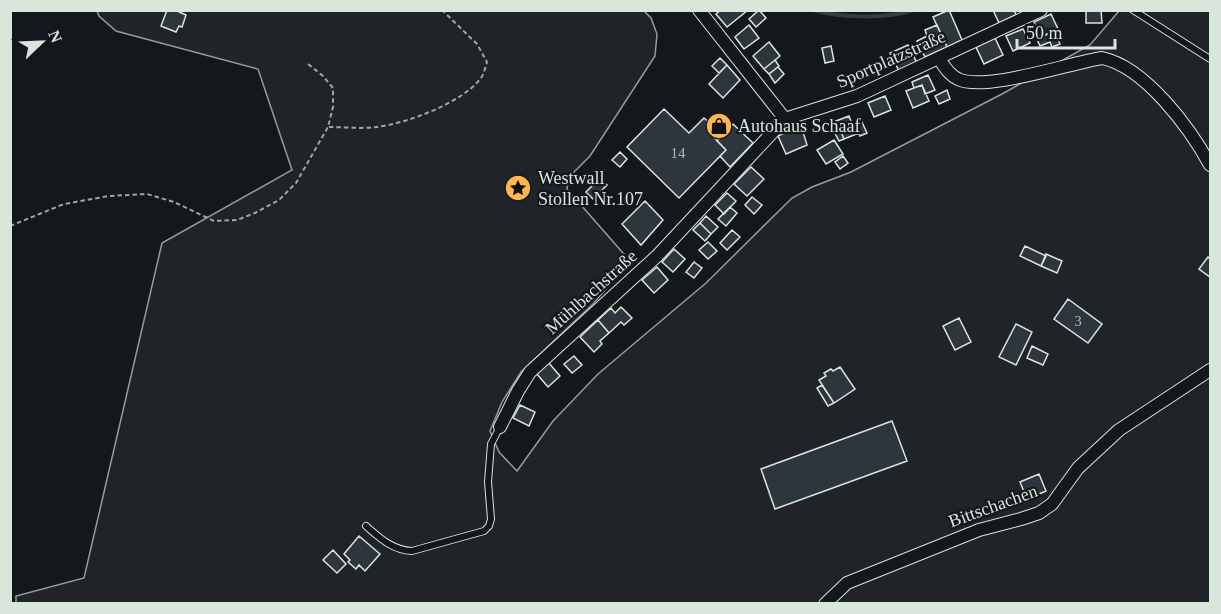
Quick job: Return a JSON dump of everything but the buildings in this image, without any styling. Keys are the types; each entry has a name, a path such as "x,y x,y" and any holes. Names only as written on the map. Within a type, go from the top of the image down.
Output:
{"street":[{"path":"699,10 785,119"},
{"name":"Sportplatzstraße","path":"785,119 857,96 1041,10"},
{"path":"939,59 951,75 960,81 973,82 1014,78 1102,58 1114,61 1125,67 1160,97 1180,118 1210,165"},
{"name":"Mühlbachstraße","path":"500,427 530,372 651,262 785,119"},
{"name":"Bittschachen","path":"825,603 847,583 979,530 1039,513 1052,504 1078,468 1119,430 1210,369"}],"lane":[{"path":"1133,10 1210,59"},
{"name":"Mühlbachstraße","path":"366,526 392,546 400,550 412,551 484,531 491,519 488,482 491,444 500,427"}],"path":[{"path":"328,127 375,128 411,119 448,103 472,89 482,77 487,62 477,44 442,10"},
{"path":"10,226 64,204 109,196 147,194 174,202 214,221 237,220 279,200 296,183 328,127 333,107 333,88 308,64"}],"shaded area":[{"path":"643,10 651,18 657,34 655,56 590,156 569,177 567,189 630,261 593,304 521,372 502,402 490,431 499,452 517,471 553,421 598,374 706,283 792,198 812,187 851,172 1002,94 1090,45 1119,11 1210,11 1210,603 16,604 16,596 84,578 162,243 292,170 258,69 116,31 99,16 97,11"}],"waterway":[{"path":"813,10 837,15 864,16 890,15 914,10"}],"place":[{"name":"Autohaus Schaaf","path":"719,126"},
{"name":"Westwall Stollen Nr.107","path":"518,188"}]}
